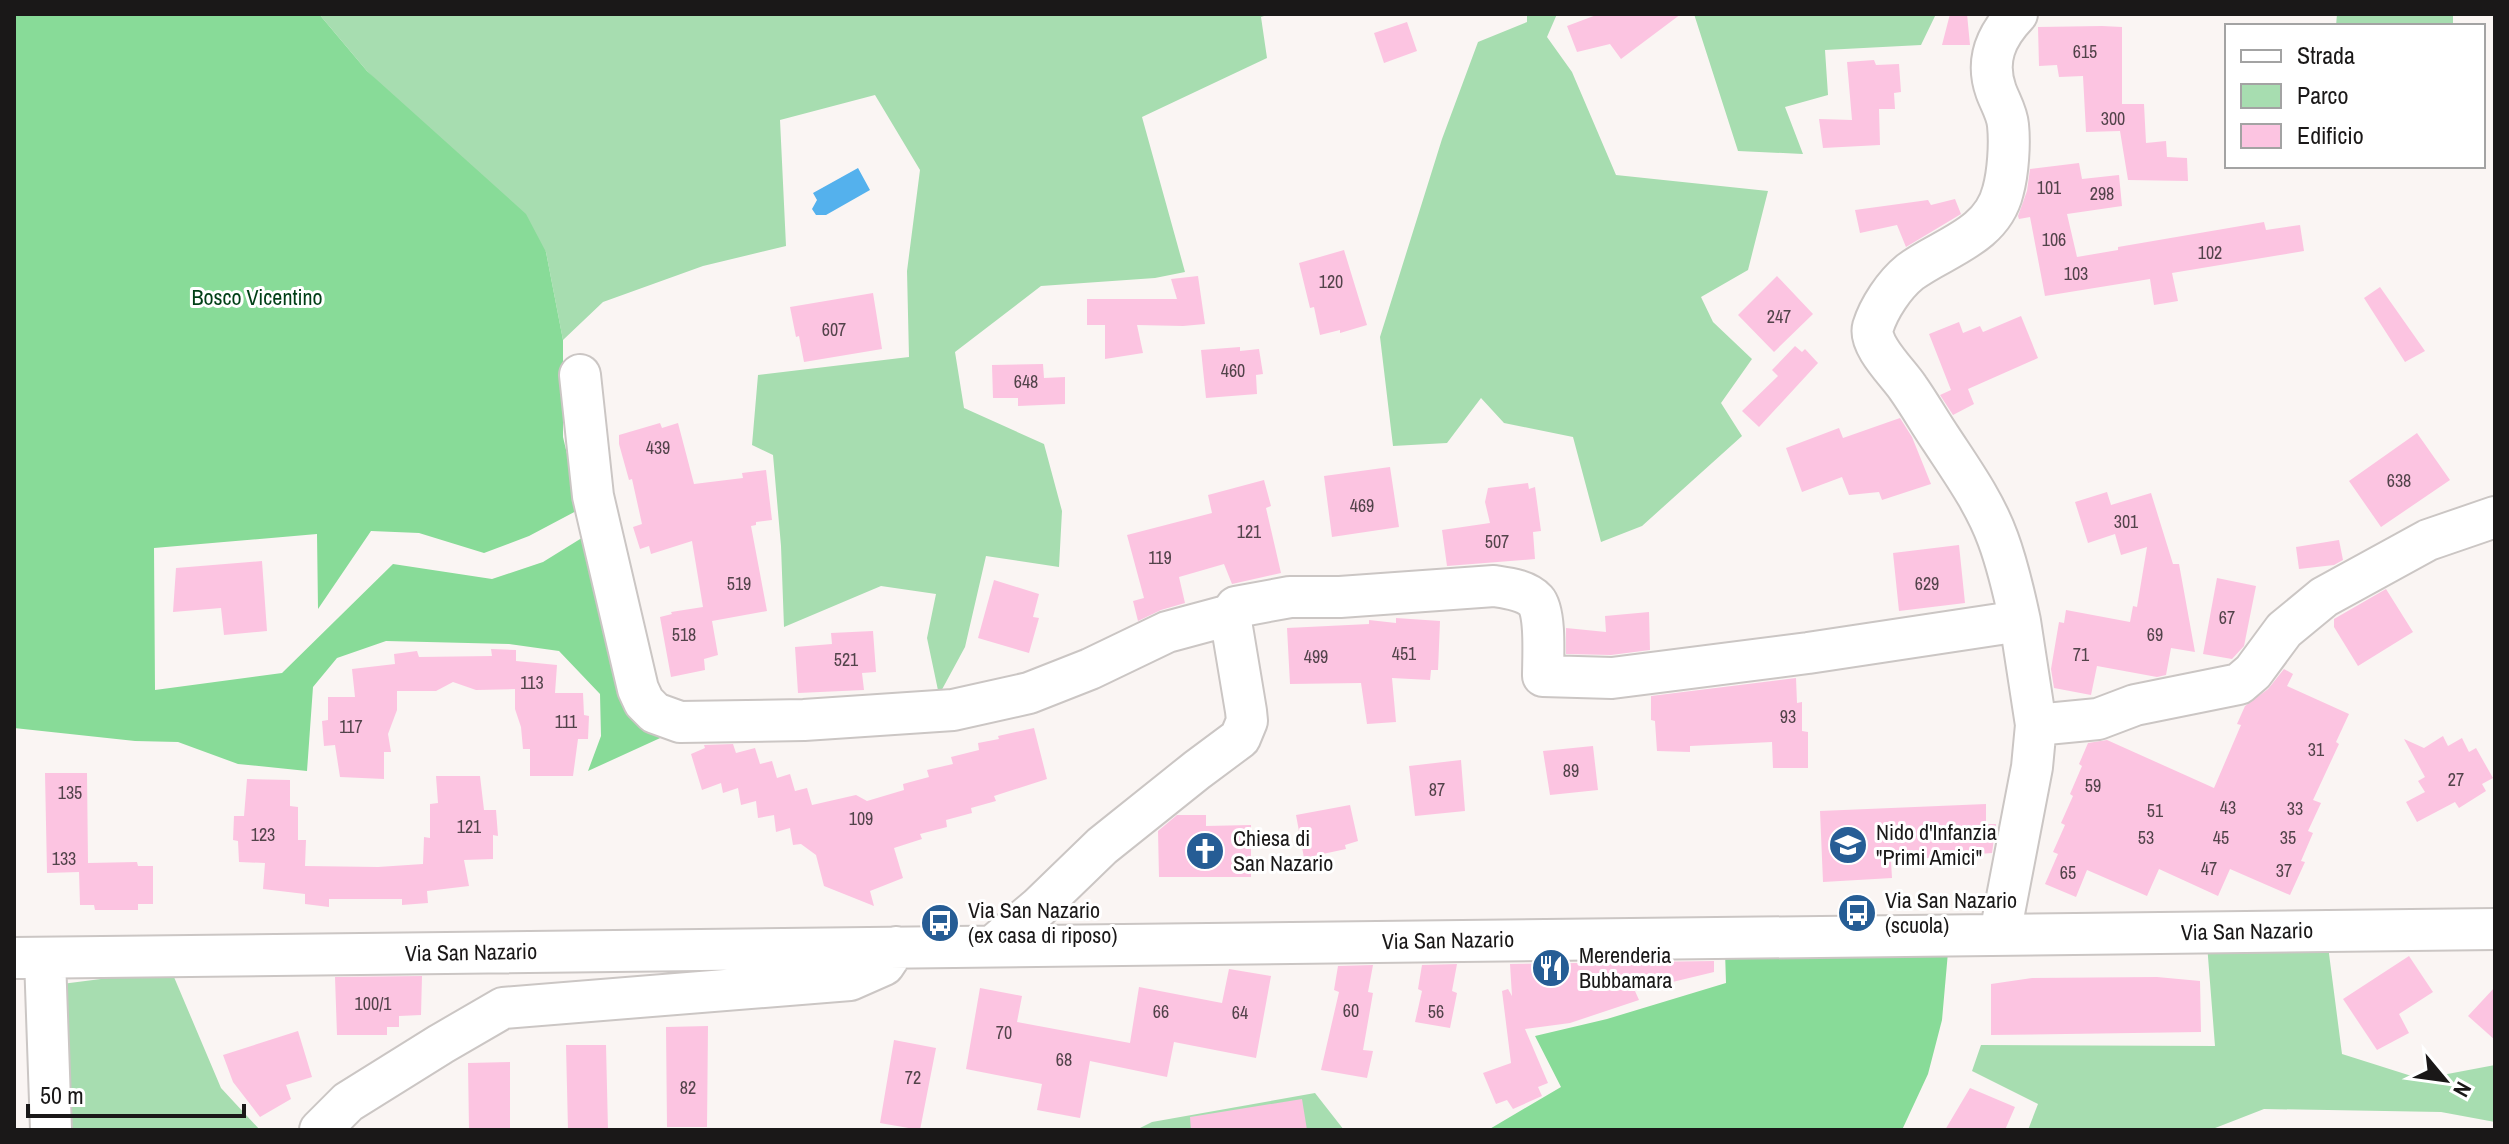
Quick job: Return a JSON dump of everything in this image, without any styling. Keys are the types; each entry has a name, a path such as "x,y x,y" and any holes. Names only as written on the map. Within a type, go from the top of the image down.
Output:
{"street":[{"path":"2000,934 2032,767 2036,725 2012,582 1997,537 1971,485 1908,387 1880,352 1872,335 1891,292 1908,273 1969,238 1983,226 2002,195 2007,172 2008,124 1992,68 1995,47 2002,30 2017,14"},
{"path":"580,375 593,496 638,689 644,702 655,713 680,722 804,720 953,710 1029,693 1090,669 1167,632 1230,615 1236,607 1290,597 1340,597 1494,586 1509,588 1536,600 1542,611 1543,676 1612,678 2020,621"},
{"path":"2036,725 2098,719 2135,705 2239,684 2253,672 2284,630 2324,597 2428,540 2495,517"},
{"path":"994,945 1102,846 1240,738 1247,721 1230,615"},
{"name":"Via San Nazario","path":"51,1130 30,958 2495,929"},
{"path":"320,1130 348,1102 503,1008 850,980 884,965 896,947"}],"green space":[{"name":"Bosco Vicentino","path":"14,14 319,14 367,71 526,214 546,252 563,340 563,437 580,509 529,536 484,553 419,533 371,531 318,609 317,534 154,548 155,690 282,673 393,564 492,579 543,562 585,536 669,734 588,771 601,736 600,694 559,651 509,644 386,641 337,658 313,687 307,771 238,764 178,742 135,741 14,728"},
{"path":"319,14 1270,14 1261,17 1267,58 1142,117 1185,272 1155,278 1041,286 955,352 964,408 1044,444 1062,511 1059,567 986,556 965,647 939,695 927,638 936,594 881,586 784,627 773,455 752,445 758,375 909,357 907,271 920,170 875,95 780,120 786,246 703,266 603,302 563,340 546,252 367,71"},
{"path":"1527,14 1557,14 1547,37 1572,72 1616,175 1768,191 1748,270 1701,297 1713,322 1752,359 1721,403 1742,436 1642,526 1601,542 1573,437 1504,423 1481,398 1447,443 1393,446 1380,337 1442,139 1478,42 1527,22"},
{"path":"1694,14 1936,14 1921,45 1825,50 1828,95 1785,107 1803,154 1738,151"},
{"path":"2337,14 2453,14 2453,24 2336,24"},
{"path":"2207,944 2328,946 2342,1054 2421,1079 2495,1065 2495,1122 2441,1112 2264,1109 2210,1130 2028,1130 2038,1104 1972,1071 1981,1045 2215,1046"},
{"path":"1725,951 1948,952 1942,1020 1928,1074 1902,1130 1488,1130 1561,1087 1535,1036 1607,1019 1726,983"},
{"path":"171,970 221,1088 260,1130 60,1130 54,985"},
{"path":"1315,1093 1344,1130 1136,1130 1152,1122"}],"water":[{"path":"858,168 870,190 826,215 816,215 812,209 817,200 813,193"}],"building":[{"path":"1599,14 1681,14 1621,59 1610,44 1577,52 1567,26"},
{"path":"1950,14 1967,14 1970,45 1942,45"},
{"path":"1407,22 1417,51 1384,63 1374,33"},
{"path":"2038,27 2122,27 2122,104 2144,104 2146,143 2166,141 2167,157 2187,158 2188,181 2128,180 2120,131 2086,132 2083,76 2059,77 2057,65 2039,66"},
{"path":"1874,60 1876,65 1899,64 1901,92 1894,93 1895,109 1879,109 1880,145 1823,148 1819,119 1852,120 1847,62"},
{"path":"2079,163 2082,179 2119,175 2122,206 2067,214 2077,257 2264,222 2266,230 2300,225 2304,251 2172,273 2178,301 2154,305 2150,279 2045,296 2030,217 2019,219 2018,216 2027,191 2030,169"},
{"path":"1955,199 1961,214 1906,247 1897,225 1860,233 1855,210 1928,200 1931,205"},
{"path":"1344,250 1367,325 1320,335 1299,263"},
{"path":"1198,276 1205,324 1137,325 1143,353 1105,359 1105,325 1087,325 1087,299 1177,299 1171,279"},
{"path":"1777,276 1813,314 1774,352 1738,315"},
{"path":"2380,287 2425,351 2405,362 2364,298"},
{"path":"873,293 882,349 804,362 790,307"},
{"path":"2021,316 2038,358 1968,389 1974,404 1953,415 1940,395 1951,390 1929,334 1959,322 1963,333 1980,326 1983,332"},
{"path":"1795,346 1802,352 1805,349 1818,363 1759,427 1742,411 1778,376 1772,370"},
{"path":"1240,347 1240,351 1259,349 1263,374 1256,375 1257,394 1206,398 1201,350"},
{"path":"1043,364 1044,378 1065,377 1065,404 1018,406 1018,398 993,398 992,365"},
{"path":"1900,418 1912,437 1931,484 1882,500 1879,492 1849,495 1842,477 1802,492 1786,448 1839,428 1843,438"},
{"path":"660,423 662,428 678,423 694,484 743,478 742,473 766,470 772,520 756,522 751,526 767,611 712,621 718,655 704,659 705,670 671,677 660,617 703,607 692,541 651,554 649,546 640,549 633,527 642,524 632,479 629,480 619,444 619,435"},
{"path":"2417,433 2450,480 2381,527 2349,481"},
{"path":"1390,467 1399,527 1332,537 1324,476"},
{"path":"1264,480 1271,506 1266,508 1281,573 1232,584 1224,564 1179,577 1185,603 1138,621 1133,601 1144,598 1127,535 1212,513 1208,495"},
{"path":"1528,483 1529,489 1535,487 1541,531 1533,532 1535,559 1447,566 1442,530 1490,523 1485,502 1488,488"},
{"path":"2107,492 2111,505 2151,493 2173,564 2179,564 2195,652 2171,648 2166,675 2157,677 2097,666 2091,695 2054,688 2051,669 2059,622 2064,623 2066,610 2130,622 2133,606 2137,607 2147,547 2121,555 2115,534 2088,543 2075,502"},
{"path":"2339,540 2343,560 2334,565 2299,569 2296,547"},
{"path":"1959,545 1965,603 1899,611 1893,553"},
{"path":"262,561 267,631 224,635 221,608 173,612 176,568"},
{"path":"2217,578 2256,586 2244,646 2232,659 2203,654"},
{"path":"994,580 1039,594 1033,617 1039,618 1029,653 978,638"},
{"path":"2386,589 2413,632 2358,666 2334,627 2334,619"},
{"path":"1649,612 1650,650 1611,655 1566,654 1566,628 1606,632 1605,616"},
{"path":"1396,618 1440,621 1438,670 1431,670 1430,680 1392,678 1396,722 1367,724 1361,683 1290,684 1287,628 1369,624 1369,620 1396,623"},
{"path":"873,631 876,672 862,673 864,690 798,693 795,647 832,644 831,633"},
{"path":"491,649 516,650 516,661 557,665 555,693 583,693 584,715 589,716 588,739 578,739 573,776 530,776 530,749 523,749 515,709 515,689 476,690 453,682 436,691 397,691 397,710 388,734 391,752 384,752 384,779 340,777 335,745 324,746 322,721 328,720 328,697 355,697 352,669 395,664 394,654 417,651 419,657 492,656"},
{"path":"2284,669 2293,674 2287,686 2349,714 2313,800 2321,803 2308,831 2313,833 2301,861 2305,862 2290,895 2230,869 2218,896 2159,869 2147,896 2087,870 2076,897 2045,884 2058,854 2053,852 2065,825 2061,823 2073,796 2070,794 2088,743 2107,740 2214,788 2241,725 2237,724 2245,706 2268,689"},
{"path":"1796,678 1797,703 1802,702 1802,731 1808,732 1808,768 1773,768 1772,742 1690,746 1690,752 1657,751 1655,721 1651,720 1651,696"},
{"path":"1034,728 1047,779 994,796 996,801 971,808 972,813 946,820 947,827 920,834 922,839 894,848 903,878 870,891 874,906 824,886 816,855 801,844 793,845 790,828 776,832 774,815 758,818 756,801 741,805 738,788 723,793 721,783 702,790 691,754 705,748 704,745 733,744 736,753 755,748 760,764 772,761 777,778 790,774 795,791 807,788 812,805 856,795 867,801 904,790 903,784 929,777 927,770 953,764 951,757 979,750 978,743"},
{"path":"2443,736 2448,746 2462,738 2469,752 2476,748 2493,778 2482,784 2486,791 2459,808 2455,802 2417,822 2406,802 2425,792 2418,781 2425,777 2404,739 2424,748"},
{"path":"1593,746 1598,790 1550,795 1543,751"},
{"path":"1461,760 1465,811 1415,816 1409,766"},
{"path":"45,773 87,773 88,863 137,862 138,866 153,866 153,904 138,904 138,910 95,910 94,905 80,905 79,872 47,873"},
{"path":"436,776 480,776 484,810 496,810 498,836 493,835 493,859 464,860 469,886 427,891 428,903 402,905 402,899 329,899 329,907 305,904 305,894 263,889 265,863 239,862 238,841 233,840 234,816 244,816 247,779 290,780 290,806 298,807 298,840 306,840 305,866 423,864 424,837 430,838 430,804 438,803"},
{"path":"1986,804 1986,824 1996,824 1992,853 1891,861 1892,878 1823,882 1820,811"},
{"path":"1350,805 1358,841 1345,845 1346,849 1304,858 1296,815"},
{"name":"Chiesa di San Nazario","path":"1177,815 1206,815 1206,826 1251,825 1251,877 1159,877 1158,831"},
{"path":"2409,956 2433,992 2399,1014 2409,1033 2377,1050 2343,999"},
{"path":"1714,961 1714,972 1635,991 1639,1000 1570,1023 1525,1029 1548,1083 1538,1087 1542,1096 1513,1109 1507,1100 1496,1104 1483,1073 1511,1063 1502,991 1508,989 1512,996 1510,964"},
{"path":"1457,964 1452,991 1457,993 1450,1028 1415,1022 1422,991 1418,989 1422,965"},
{"path":"1373,965 1368,992 1373,993 1363,1050 1373,1051 1367,1078 1321,1070 1339,992 1334,990 1338,966"},
{"path":"1229,969 1271,976 1256,1058 1174,1042 1167,1077 1090,1061 1080,1118 1037,1110 1042,1084 966,1069 980,988 1022,996 1017,1022 1130,1043 1139,987 1222,1003"},
{"path":"422,976 421,1015 399,1016 399,1027 387,1027 387,1035 337,1035 335,977"},
{"path":"2157,977 2200,981 2201,1032 1991,1035 1991,984 2032,978"},
{"path":"2495,987 2495,1040 2468,1016"},
{"path":"708,1026 707,1127 667,1127 666,1027"},
{"path":"298,1031 312,1077 286,1085 291,1099 260,1117 233,1082 223,1055"},
{"path":"894,1040 936,1048 920,1130 880,1123"},
{"path":"566,1045 606,1045 608,1130 568,1130"},
{"path":"510,1062 510,1130 469,1130 468,1063"},
{"path":"1970,1088 2015,1107 2005,1130 1945,1130"},
{"path":"1302,1099 1307,1130 1191,1130 1190,1117"}],"place":[{"name":"Nido d'Infanzia \"Primi Amici\"","path":"1848,845"},
{"name":"Chiesa di San Nazario","path":"1205,851"},
{"name":"Via San Nazario (scuola)","path":"1857,913"},
{"name":"Via San Nazario (ex casa di riposo)","path":"940,923"},
{"name":"Merenderia Bubbamara","path":"1551,968"}]}
